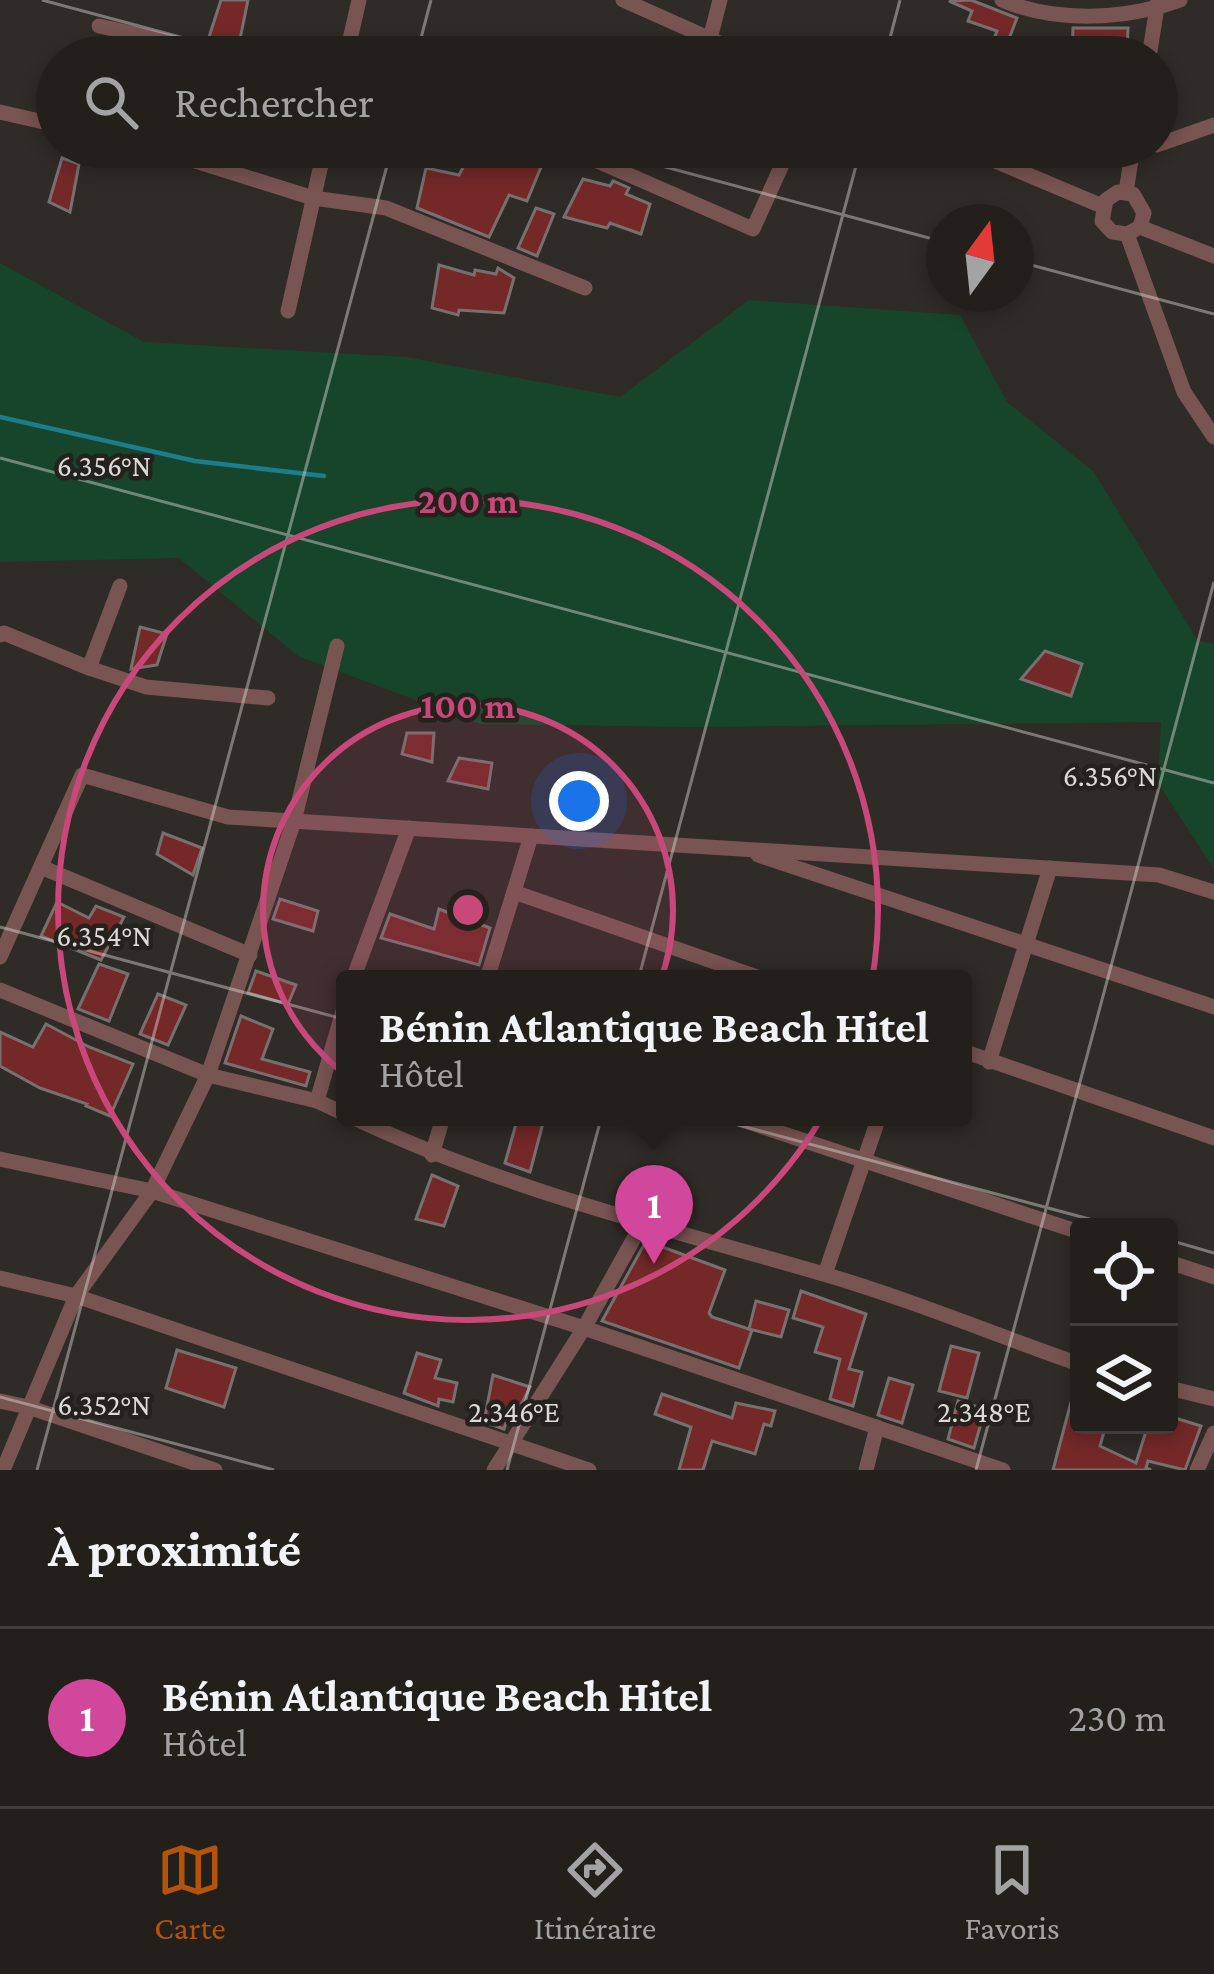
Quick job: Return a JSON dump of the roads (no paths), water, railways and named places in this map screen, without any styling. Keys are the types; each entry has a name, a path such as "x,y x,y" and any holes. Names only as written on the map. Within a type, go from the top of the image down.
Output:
{"street":[{"path":"350,36 358,0"},
{"path":"623,0 703,36"},
{"path":"711,36 721,0"},
{"path":"1009,2 1041,15 1180,0"},
{"path":"1152,36 1157,4"},
{"path":"99,26 144,36"},
{"path":"0,112 36,120"},
{"path":"1178,138 1214,125"},
{"path":"218,168 314,198 386,208 585,288"},
{"path":"288,311 320,168"},
{"path":"613,168 754,229 781,168"},
{"path":"1012,168 1102,206"},
{"path":"1126,192 1130,168"},
{"path":"1102,206 1111,195 1126,192"},
{"path":"1126,192 1143,206 1133,230 1184,392 1214,436"},
{"path":"1102,206 1106,227 1133,230 1214,256"},
{"path":"89,668 120,586"},
{"path":"0,635 146,687 268,698"},
{"path":"3,1470 76,1296 152,1191 208,1075 294,821 337,646"},
{"path":"0,957 82,775 228,817 1159,874 1214,892"},
{"path":"356,970 409,829"},
{"path":"490,970 531,836"},
{"path":"738,848 1214,1007"},
{"path":"41,867 250,955"},
{"path":"989,1061 1050,868"},
{"path":"514,892 737,970"},
{"path":"0,989 208,1075 336,1110"},
{"path":"317,1101 336,1035"},
{"path":"972,1055 1214,1138"},
{"path":"371,1126 432,1155 641,1224 825,1274 1070,1361"},
{"path":"432,1155 440,1126"},
{"path":"760,1126 1070,1229"},
{"path":"825,1274 876,1126"},
{"path":"0,1159 152,1191 584,1328 1003,1470"},
{"path":"494,1470 584,1328 641,1224"},
{"path":"1178,1265 1214,1277"},
{"path":"0,1278 76,1296 589,1470"},
{"path":"1178,1390 1214,1399"},
{"path":"0,1401 215,1470"},
{"path":"866,1470 877,1427"},
{"path":"1197,1470 1214,1433"}],"waterway":[{"path":"0,417 195,461 324,476"}],"place":[{"name":"Bénin Atlantique Beach Hitel","path":"654,1264"}]}
